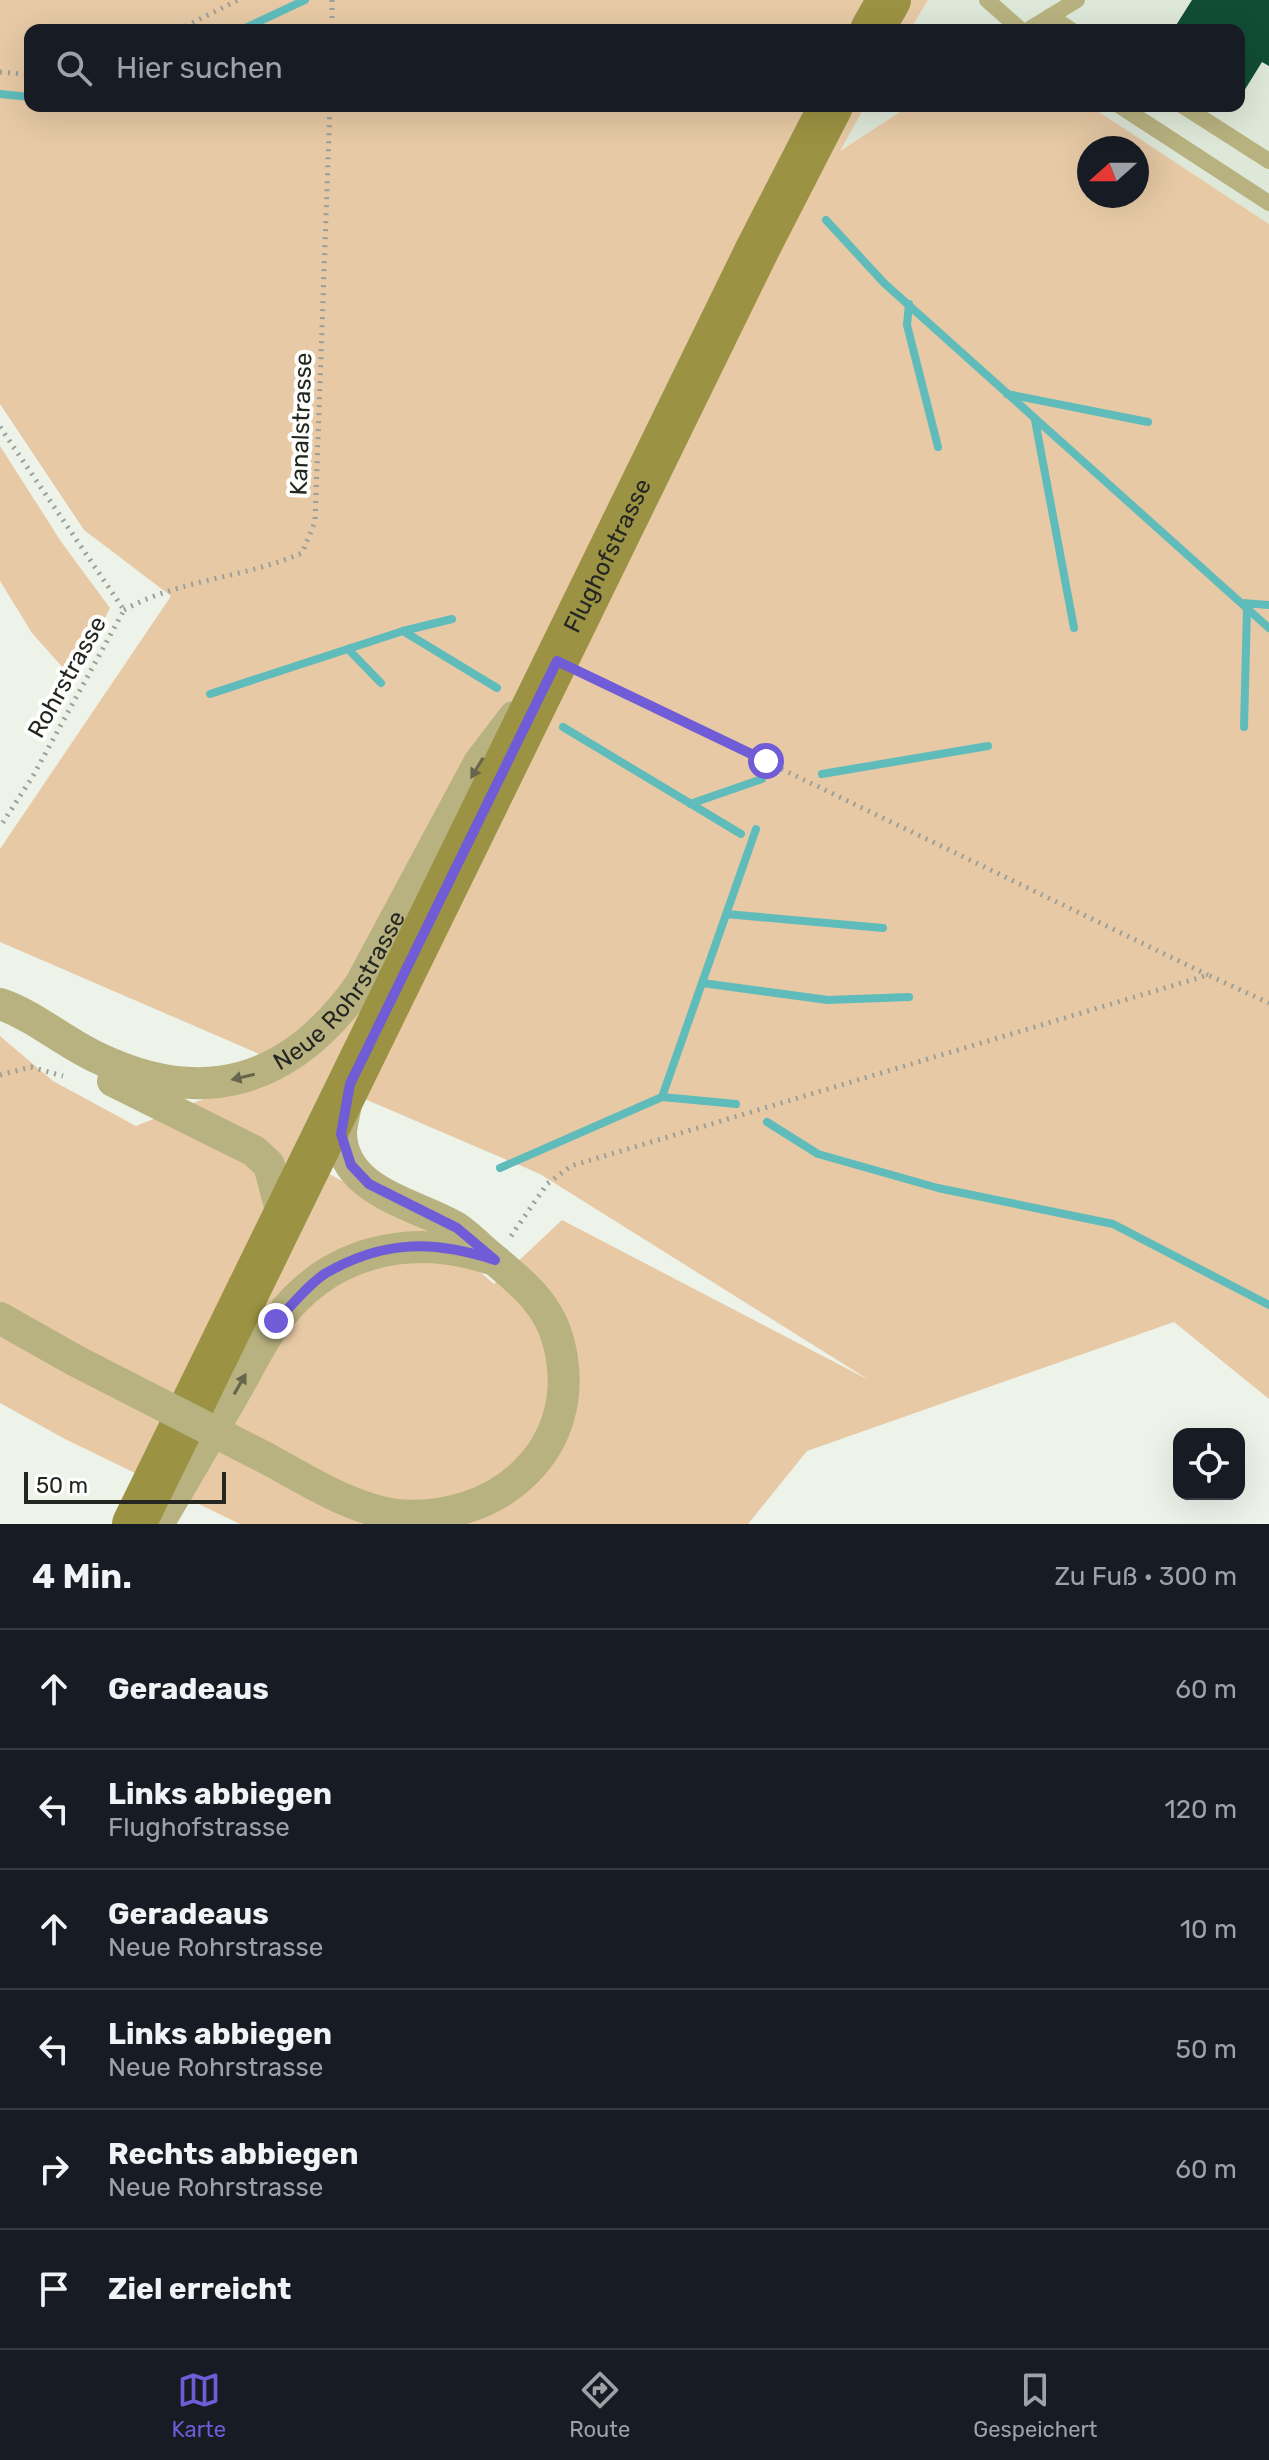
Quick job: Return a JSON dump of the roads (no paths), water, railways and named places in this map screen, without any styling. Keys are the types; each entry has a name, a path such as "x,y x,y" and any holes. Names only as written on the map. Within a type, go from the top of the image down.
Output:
{"main road":[{"path":"875,24 889,0"},
{"name":"Flughofstrasse","path":"134,1524 758,248 828,112"}],"street":[{"name":"Neue Rohrstrasse","path":"0,1006 21,1011 94,1056 141,1075 176,1081 239,1079 267,1071 294,1056 339,1015 360,985 479,763 557,661"},
{"name":"Neue Rohrstrasse","path":"0,1006 14,1025 79,1064 254,1151 269,1165 284,1221"},
{"path":"0,1318 76,1361 345,1498 394,1514 440,1516 462,1512 481,1505 516,1483 530,1469 552,1435 562,1402 563,1363 552,1323 542,1304 515,1274 457,1228 369,1184 351,1165 341,1134 350,1084"},
{"path":"158,1524 276,1321 324,1274 375,1252 409,1244 459,1249 495,1260"}],"lane":[{"path":"987,0 1014,24"},
{"path":"1037,24 1077,0"},
{"path":"1050,16 1062,24"},
{"path":"1129,112 1269,203"},
{"path":"1192,112 1269,161"}],"waterway":[{"path":"254,24 305,0"},
{"path":"0,94 24,96"},
{"path":"826,220 884,283 1269,628"},
{"path":"909,304 907,325 938,447"},
{"path":"1007,394 1148,422"},
{"path":"1035,420 1074,628"},
{"path":"1242,603 1269,605"},
{"path":"1244,727 1247,609"},
{"path":"210,694 403,631 452,619"},
{"path":"403,631 497,688"},
{"path":"348,649 381,683"},
{"path":"563,727 741,834"},
{"path":"822,774 988,746"},
{"path":"690,804 762,779"},
{"path":"662,1097 756,829"},
{"path":"726,914 883,928"},
{"path":"702,983 828,1000 909,997"},
{"path":"500,1168 662,1097 736,1104"},
{"path":"767,1122 818,1154 938,1188 1113,1224 1269,1305"}]}
